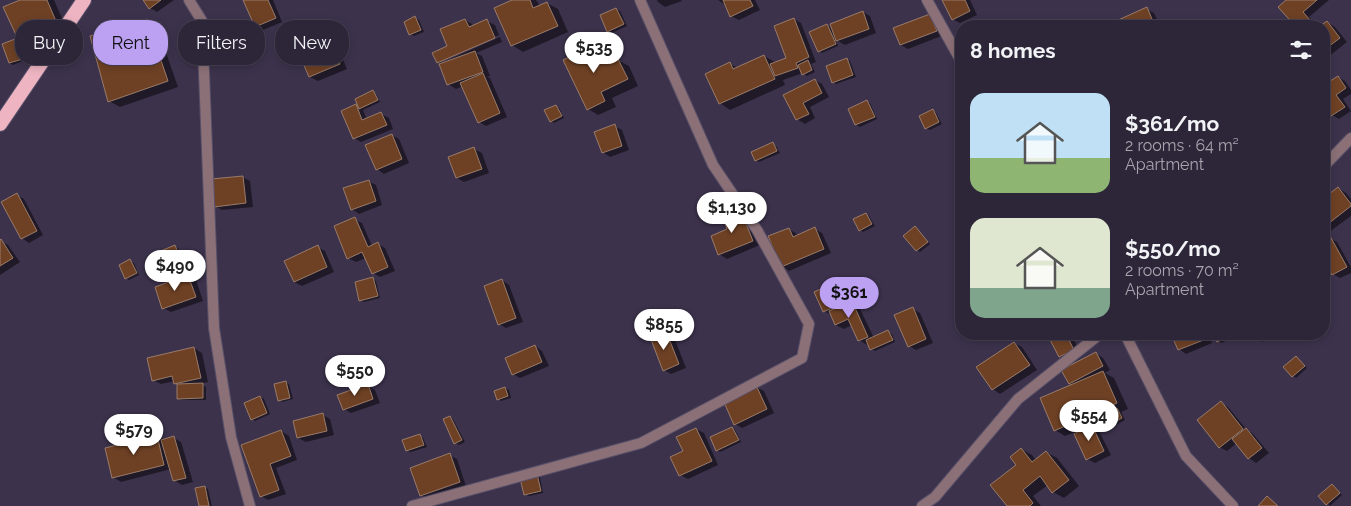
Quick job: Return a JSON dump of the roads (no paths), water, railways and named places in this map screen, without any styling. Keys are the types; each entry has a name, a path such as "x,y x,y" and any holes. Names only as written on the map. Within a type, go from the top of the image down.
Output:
{"highway":[{"path":"0,124 84,0"}],"street":[{"path":"190,0 202,21 214,328 231,437 250,506"},
{"path":"412,506 641,443 802,358 809,324 757,230 713,165 640,0"},
{"path":"927,0 955,50"},
{"path":"1330,160 1351,138"},
{"path":"922,506 935,497 1018,400 1093,340"},
{"path":"1128,340 1186,456 1233,506"}]}
